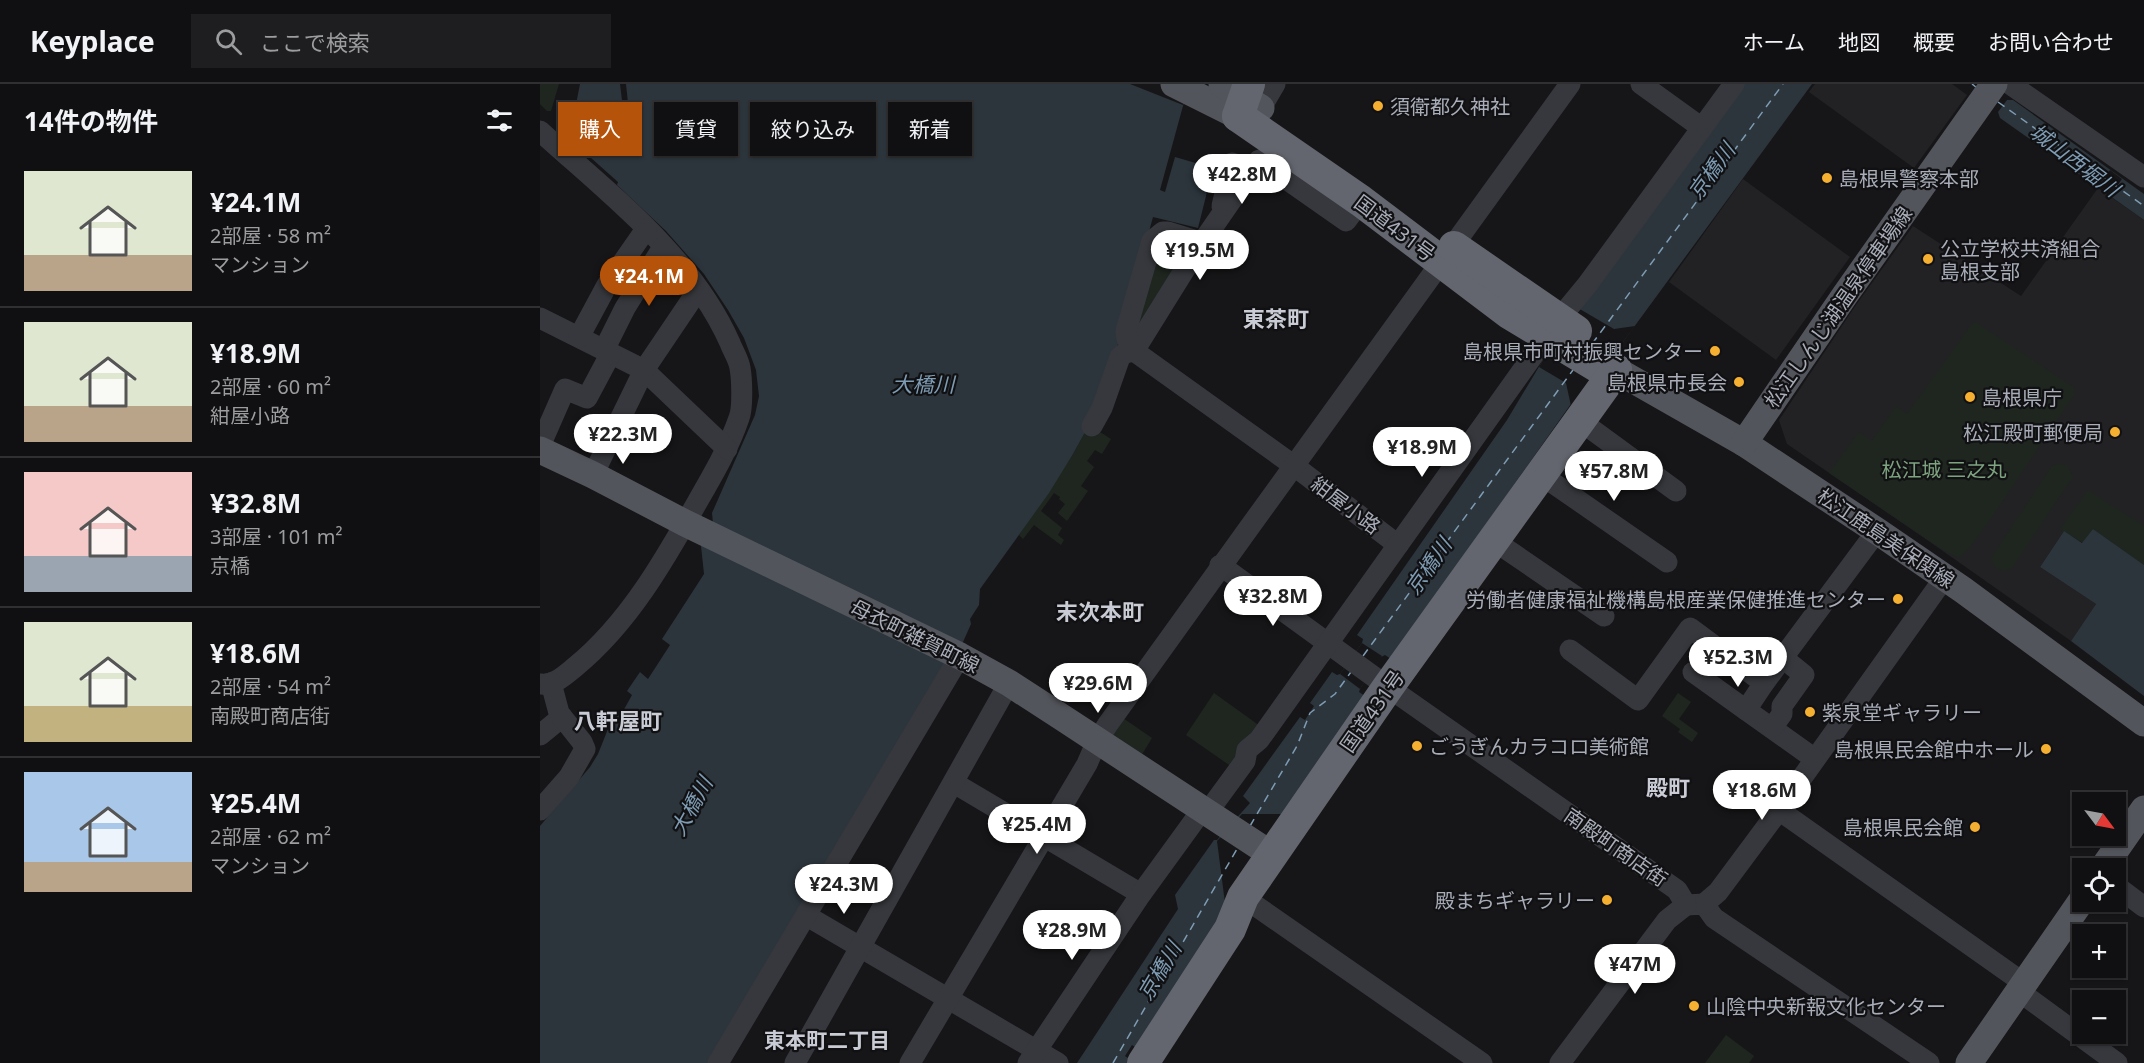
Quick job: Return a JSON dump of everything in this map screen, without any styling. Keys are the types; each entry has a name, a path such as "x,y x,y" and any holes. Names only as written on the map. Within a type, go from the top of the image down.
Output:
{"highway":[{"name":"国道431号","path":"1251,94 1447,255"},
{"name":"国道431号","path":"1143,1063 1230,929 1243,897 1267,852 1380,681 1493,540 1579,420 1609,364 1447,255 1360,201 1251,94"}],"main road":[{"path":"1179,86 1251,94"},
{"name":"松江しんじ湖温泉停車場線","path":"1744,443 1845,295 1994,89"},
{"name":"松江鹿島美保関線","path":"1609,364 1744,443 1877,531 1945,577 2144,723"},
{"name":"母衣町雑賀町線","path":"540,448 694,528 955,654 1009,683 1267,852"},
{"path":"2110,858 2144,809"},
{"path":"1969,1063 2074,912"}],"street":[{"path":"910,1063 1087,764 1097,741 1220,565 1570,84"},
{"path":"1641,84 1702,128"},
{"path":"1032,1056 1141,894 1210,815 1245,761 1247,750 1259,740 1330,643 1398,545 1734,84"},
{"path":"1994,89 2144,177"},
{"path":"540,131 646,229 680,264 721,322 740,367 741,415 694,528 613,630 578,664 546,684 556,707 585,749 569,777 540,810"},
{"path":"1092,426 1102,408 1120,357 1134,351 1259,160 1346,221 1360,201"},
{"path":"579,338 607,285 646,229"},
{"path":"1134,351 1127,339 1126,331 1152,240 1163,232 1168,232 1203,243"},
{"path":"540,448 565,389 587,398 625,308 663,247"},
{"path":"593,474 644,370 698,290"},
{"path":"540,318 644,370 727,449"},
{"name":"紺屋小路","path":"1134,351 1293,465 1398,545"},
{"path":"1579,420 1676,491"},
{"path":"1540,474 1666,562"},
{"path":"1746,710 1877,531"},
{"path":"1493,540 1604,616"},
{"name":"南殿町商店街","path":"1220,565 1714,918 1929,1063"},
{"path":"1560,1063 1667,920 1718,892 1945,577"},
{"path":"1570,650 1638,700 1690,628 1764,684"},
{"path":"718,1063 807,916 955,654"},
{"path":"1772,728 1782,714 1782,706 1804,675 1783,658"},
{"path":"1693,672 1815,759"},
{"path":"795,1063 1009,683"},
{"path":"540,735 562,717"},
{"path":"954,783 1141,894"},
{"path":"1779,810 2023,988 2116,1063"},
{"path":"2126,893 2144,907"},
{"path":"1243,897 1482,1063"},
{"path":"807,916 948,998 1032,1056 1058,1063"}],"shaded area":[{"path":"1815,84 1952,84 1967,95 1914,168 1809,92"},
{"path":"1743,179 1850,257 1776,360 1669,282"},
{"name":"島根県庁","path":"2098,188 2144,220 2144,565 2093,529 2083,543 2064,531 2040,567 2096,604 2071,641 1787,444 1779,420 1856,305 1913,226 2021,296"}],"green space":[{"path":"540,84 559,84 551,111 547,111 540,104"},
{"path":"1161,239 1192,244 1138,335 1132,329"},
{"name":"松江城 三之丸","path":"1974,321 2075,388 2074,395 1990,520 1959,558 1944,551 1829,473 1859,432 1872,441 1896,406 1907,414"},
{"path":"1089,425 1111,439 1102,454 1095,450 1087,461 1094,467 1081,486 1088,491 1067,521 1058,513 1065,504 1054,493 1041,511 1062,528 1058,535 1064,540 1061,545 1034,525 1023,539 1019,535 1073,454"},
{"path":"2058,463 2068,466 2073,477 2012,568 2004,571 1996,568 1992,557 2051,467"},
{"path":"2088,490 2144,526 2144,565 2093,529 2083,543 2060,529"},
{"path":"1214,693 1260,726 1232,767 1186,735"},
{"path":"1678,693 1691,702 1679,719 1698,733 1692,742 1678,732 1680,729 1662,716"},
{"path":"1120,716 1152,738 1141,756 1115,740 1112,729"},
{"path":"1726,1035 1754,1056 1749,1063 1705,1063"}],"water":[{"name":"大橋川","path":"580,84 620,84 622,102 576,102"},
{"name":"大橋川","path":"626,84 1189,84 1160,190 1165,192 1175,157 1213,168 1198,228 1153,217 1110,373 1089,425 1049,493 980,589 979,605 970,619 971,624 963,642 709,1063 540,1063 540,826 590,767 618,711 622,713 632,695 627,691 640,672 648,679 670,645 662,639 704,574 701,546 713,523 712,513 755,415 759,396 756,370 744,338 704,274 666,231 590,157 642,156 642,102 628,102"},
{"name":"京橋川","path":"1743,84 1812,84 1623,342 1611,347 1391,659 1385,655 1381,657 1360,689 1359,692 1365,696 1135,1047 1132,1045 1125,1056 1132,1061 1131,1063 1077,1063 1178,909 1175,895 1214,840 1217,840 1250,803 1243,796 1300,717 1305,720 1314,706 1310,703 1332,672 1340,674 1362,643 1363,639 1357,635 1507,420 1561,330"},
{"name":"城山西堀川","path":"2007,100 2013,100 2144,194 2144,220 2000,118 1998,112"},
{"path":"2093,529 2144,565 2144,696 2071,641 2096,604 2040,567 2064,531 2082,543"}],"pier":[{"path":"1130,84 1189,84 1183,105"},
{"path":"2110,170 2122,179 2110,196 2098,188"},
{"path":"1578,308 1614,329 1635,326 1623,342 1611,347 1571,406 1566,383 1539,367 1561,330"},
{"path":"1362,643 1382,656 1360,689 1340,674"},
{"path":"1242,814 1281,814 1225,903 1217,841"}],"ferry route":[{"path":"1592,344 1783,84"},
{"path":"1972,84 1977,88"},
{"path":"1998,102 2144,206"},
{"path":"1363,656 1573,370"},
{"path":"1250,826 1297,746 1310,713 1335,694 1351,672"},
{"path":"1113,1063 1237,849"}],"place":[{"name":"須衛都久神社","path":"1378,106"},
{"name":"島根県警察本部","path":"1827,178"},
{"name":"公立学校共済組合 島根支部","path":"1928,259"},
{"name":"島根県市町村振興センター","path":"1715,351"},
{"name":"島根県市長会","path":"1739,382"},
{"name":"島根県庁","path":"1970,397"},
{"name":"松江殿町郵便局","path":"2115,432"},
{"name":"労働者健康福祉機構島根産業保健推進センター","path":"1898,599"},
{"name":"紫泉堂ギャラリー","path":"1810,712"},
{"name":"ごうぎんカラコロ美術館","path":"1417,746"},
{"name":"島根県民会館中ホール","path":"2046,749"},
{"name":"島根県民会館","path":"1975,827"},
{"name":"殿まちギャラリー","path":"1607,900"},
{"name":"山陰中央新報文化センター","path":"1694,1006"}],"district":[{"name":"東茶町","path":"1276,318"},
{"name":"末次本町","path":"1100,611"},
{"name":"八軒屋町","path":"618,720"},
{"name":"殿町","path":"1668,787"},
{"name":"東本町二丁目","path":"827,1040"}]}
